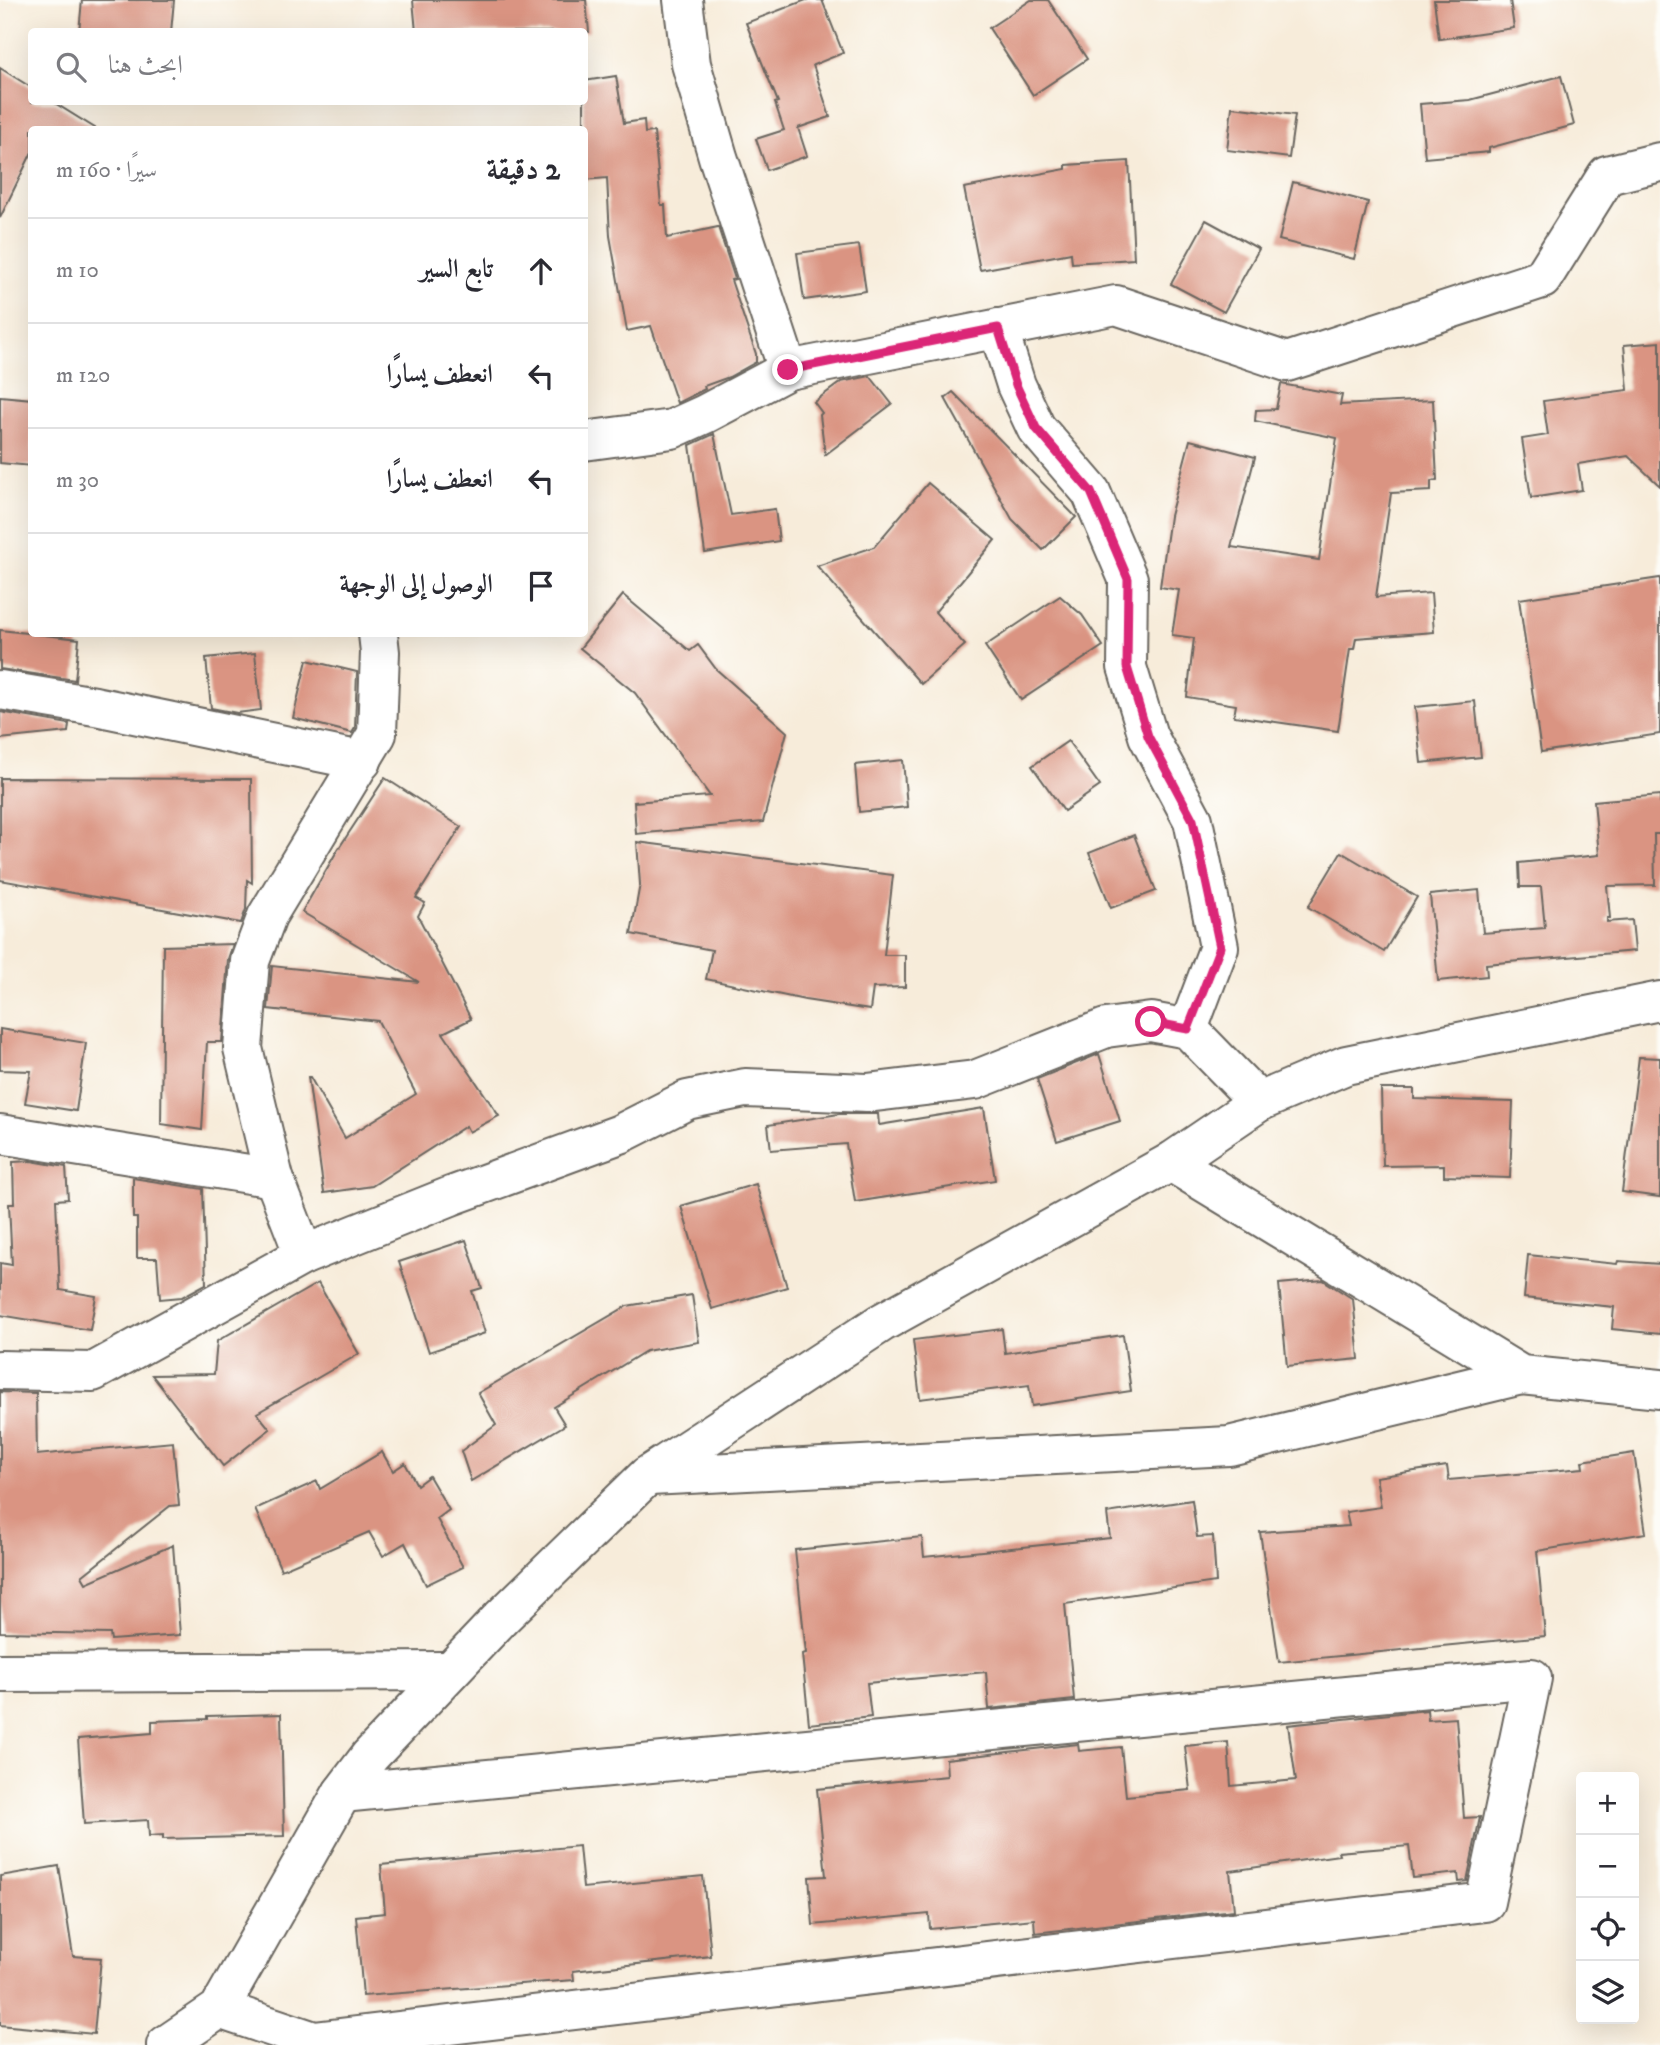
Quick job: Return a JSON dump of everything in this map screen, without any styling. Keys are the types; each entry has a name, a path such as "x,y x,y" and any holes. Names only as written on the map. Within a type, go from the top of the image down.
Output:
{"street":[{"path":"683,0 691,64 718,158 788,370"},
{"path":"588,440 672,429 788,370 1116,305 1287,362 1542,279 1607,175 1660,162"},
{"path":"998,328 1016,385 1036,428 1091,492 1128,579 1127,667 1148,736 1193,820 1220,947 1188,1029"},
{"path":"304,1255 274,1178 243,1048 250,961 267,916 377,734 378,637"},
{"path":"0,690 95,706 362,761"},
{"path":"166,2045 219,2009 342,1793 370,1756 501,1618 647,1476 881,1323 1171,1161 1259,1102 1346,1065 1660,1001"},
{"path":"0,1370 93,1371 304,1255 451,1196 620,1134 687,1100 745,1088 867,1093 975,1080 1106,1028 1151,1022 1188,1029 1259,1102"},
{"path":"0,1135 274,1178"},
{"path":"1171,1161 1521,1375"},
{"path":"647,1476 1229,1446 1521,1375 1660,1389"},
{"path":"0,1674 450,1671"},
{"path":"219,2009 314,2041 1485,1902 1532,1678 342,1793"}],"building":[{"path":"82,0 174,0 171,28 79,28"},
{"path":"413,0 586,0 589,32 588,28 416,28"},
{"path":"806,0 822,0 843,53 813,65 830,117 798,128 807,156 767,170 756,139 784,130 775,103 778,102 746,23"},
{"path":"1031,0 1048,0 1087,59 1033,95 989,28"},
{"path":"1434,0 1510,0 1514,28 1439,39"},
{"path":"0,68 28,86 28,105 58,105 92,126 28,126 28,160 0,218"},
{"path":"616,76 624,123 644,120 645,133 654,132 667,238 718,227 735,279 731,280 756,354 756,362 729,377 704,386 705,389 677,403 651,326 627,331 610,236 607,178 588,180 588,126 584,126 584,105 588,105 588,80"},
{"path":"1561,76 1574,125 1489,148 1489,152 1425,158 1420,104 1470,100"},
{"path":"1232,107 1295,115 1289,158 1227,150"},
{"path":"1129,161 1134,259 1072,263 1071,253 980,270 964,188 1066,169 1066,165"},
{"path":"1293,182 1368,202 1354,259 1279,240"},
{"path":"1206,220 1259,249 1224,312 1171,284"},
{"path":"859,245 866,291 804,300 797,253"},
{"path":"1660,342 1660,486 1628,456 1578,464 1582,490 1531,498 1522,439 1548,435 1543,401 1628,390 1624,345"},
{"path":"870,376 892,404 825,455 820,415 822,413 814,402 841,382"},
{"path":"1281,384 1342,395 1340,405 1433,400 1437,480 1431,481 1431,491 1391,493 1376,597 1431,593 1434,632 1356,638 1354,649 1350,649 1338,731 1234,716 1236,705 1187,697 1194,638 1172,635 1179,590 1160,587 1170,516 1190,440 1255,457 1231,547 1319,560 1337,438 1255,421 1256,410 1276,409"},
{"path":"953,392 1076,517 1043,550 1012,519 945,398"},
{"path":"0,396 28,399 28,466 0,463"},
{"path":"714,434 731,515 775,509 779,541 705,553 690,445"},
{"path":"928,483 995,540 935,612 965,645 921,684 817,566 874,547"},
{"path":"1660,578 1660,734 1541,752 1519,599"},
{"path":"623,595 690,651 698,645 716,669 787,732 763,822 636,834 634,802 710,796 635,693 580,648"},
{"path":"1060,596 1082,615 1103,646 1021,700 985,646"},
{"path":"0,630 28,633 28,637 79,639 75,680 0,669"},
{"path":"255,653 261,710 237,713 211,708 206,658"},
{"path":"307,660 357,672 355,728 352,733 293,718"},
{"path":"1475,701 1481,757 1421,763 1415,707"},
{"path":"0,712 69,724 68,732 0,739"},
{"path":"1068,741 1100,786 1064,811 1032,766"},
{"path":"903,760 907,807 859,812 855,765"},
{"path":"0,778 251,779 252,883 247,880 246,909 241,923 0,880"},
{"path":"385,778 461,827 416,898 425,903 418,916 471,1019 443,1033 499,1116 469,1132 466,1126 372,1186 324,1193 308,1077 345,1138 416,1094 378,1021 268,1009 272,966 419,982 302,912 337,851"},
{"path":"1660,795 1660,834 1654,834 1655,885 1607,886 1610,918 1607,918 1607,922 1632,920 1635,951 1486,964 1487,976 1438,981 1430,895 1479,890 1483,933 1545,928 1541,887 1520,887 1519,863 1599,855 1594,801"},
{"path":"1134,835 1156,891 1111,908 1089,853"},
{"path":"637,842 893,875 884,955 905,955 905,987 873,988 870,1010 805,1000 706,979 712,950 631,934 640,884"},
{"path":"1341,852 1417,897 1384,952 1308,907"},
{"path":"233,944 228,959 222,1042 207,1042 202,1130 161,1124 163,946"},
{"path":"0,1029 86,1043 76,1111 25,1103 31,1071 0,1070"},
{"path":"1099,1054 1120,1121 1057,1141 1037,1079"},
{"path":"1639,1057 1660,1058 1660,1197 1622,1192"},
{"path":"1381,1089 1414,1089 1414,1099 1513,1102 1510,1178 1444,1176 1444,1165 1383,1166"},
{"path":"984,1108 995,1180 855,1202 846,1144 771,1150 768,1125 839,1114 878,1114 879,1125"},
{"path":"31,1161 66,1167 68,1199 56,1200 60,1290 96,1296 90,1330 0,1315 0,1263 12,1265 9,1204 14,1204 13,1162"},
{"path":"133,1178 203,1189 206,1284 182,1297 160,1299 157,1258 137,1258"},
{"path":"756,1184 787,1287 712,1309 681,1206"},
{"path":"466,1240 482,1288 472,1291 485,1333 429,1352 399,1262"},
{"path":"1528,1255 1617,1264 1618,1261 1660,1264 1660,1334 1612,1329 1614,1307 1524,1298"},
{"path":"1323,1280 1353,1299 1359,1359 1287,1366 1279,1284"},
{"path":"318,1283 359,1354 257,1413 270,1429 223,1466 152,1375 214,1374 217,1341"},
{"path":"692,1295 699,1342 646,1351 554,1407 565,1425 471,1481 461,1451 496,1425 478,1393 627,1306"},
{"path":"1002,1329 1005,1353 1123,1335 1131,1391 1032,1406 1029,1385 920,1399 913,1340"},
{"path":"0,1392 36,1393 37,1455 173,1442 179,1505 170,1506 82,1576 86,1583 173,1545 180,1635 111,1640 110,1634 0,1632"},
{"path":"382,1452 393,1471 405,1463 417,1485 429,1476 449,1510 437,1519 463,1567 426,1585 405,1543 383,1556 369,1532 281,1570 255,1509 317,1481 320,1489"},
{"path":"1634,1453 1646,1533 1537,1551 1545,1636 1279,1662 1260,1532 1349,1526 1346,1512 1381,1507 1376,1477 1447,1466 1449,1480 1583,1468 1582,1461"},
{"path":"1192,1500 1197,1537 1213,1536 1216,1582 1065,1604 1074,1700 989,1709 986,1672 867,1683 871,1717 809,1724 802,1654 806,1653 795,1550 922,1537 924,1557 1110,1538 1107,1513"},
{"path":"1427,1710 1428,1720 1456,1718 1464,1818 1480,1817 1467,1881 1459,1882 1458,1873 1413,1878 1409,1846 1338,1852 1339,1855 1230,1871 1234,1910 1035,1933 1034,1919 930,1929 929,1914 813,1925 809,1877 826,1876 817,1789 947,1776 946,1759 1078,1744 1079,1751 1121,1747 1126,1796 1190,1790 1185,1746 1228,1742 1231,1786 1296,1780 1288,1725"},
{"path":"281,1714 284,1836 163,1839 163,1835 149,1836 148,1820 84,1824 78,1739 152,1733 152,1721"},
{"path":"579,1846 583,1888 703,1876 711,1956 573,1971 574,1980 363,1996 356,1916 385,1913 381,1865"},
{"path":"59,1866 73,1956 101,1958 94,2034 0,2025 0,1876"}],"route":[{"path":"788,370 998,328 1016,385 1036,428 1091,492 1128,579 1127,667 1148,736 1193,820 1220,947 1188,1029 1151,1022"}]}
